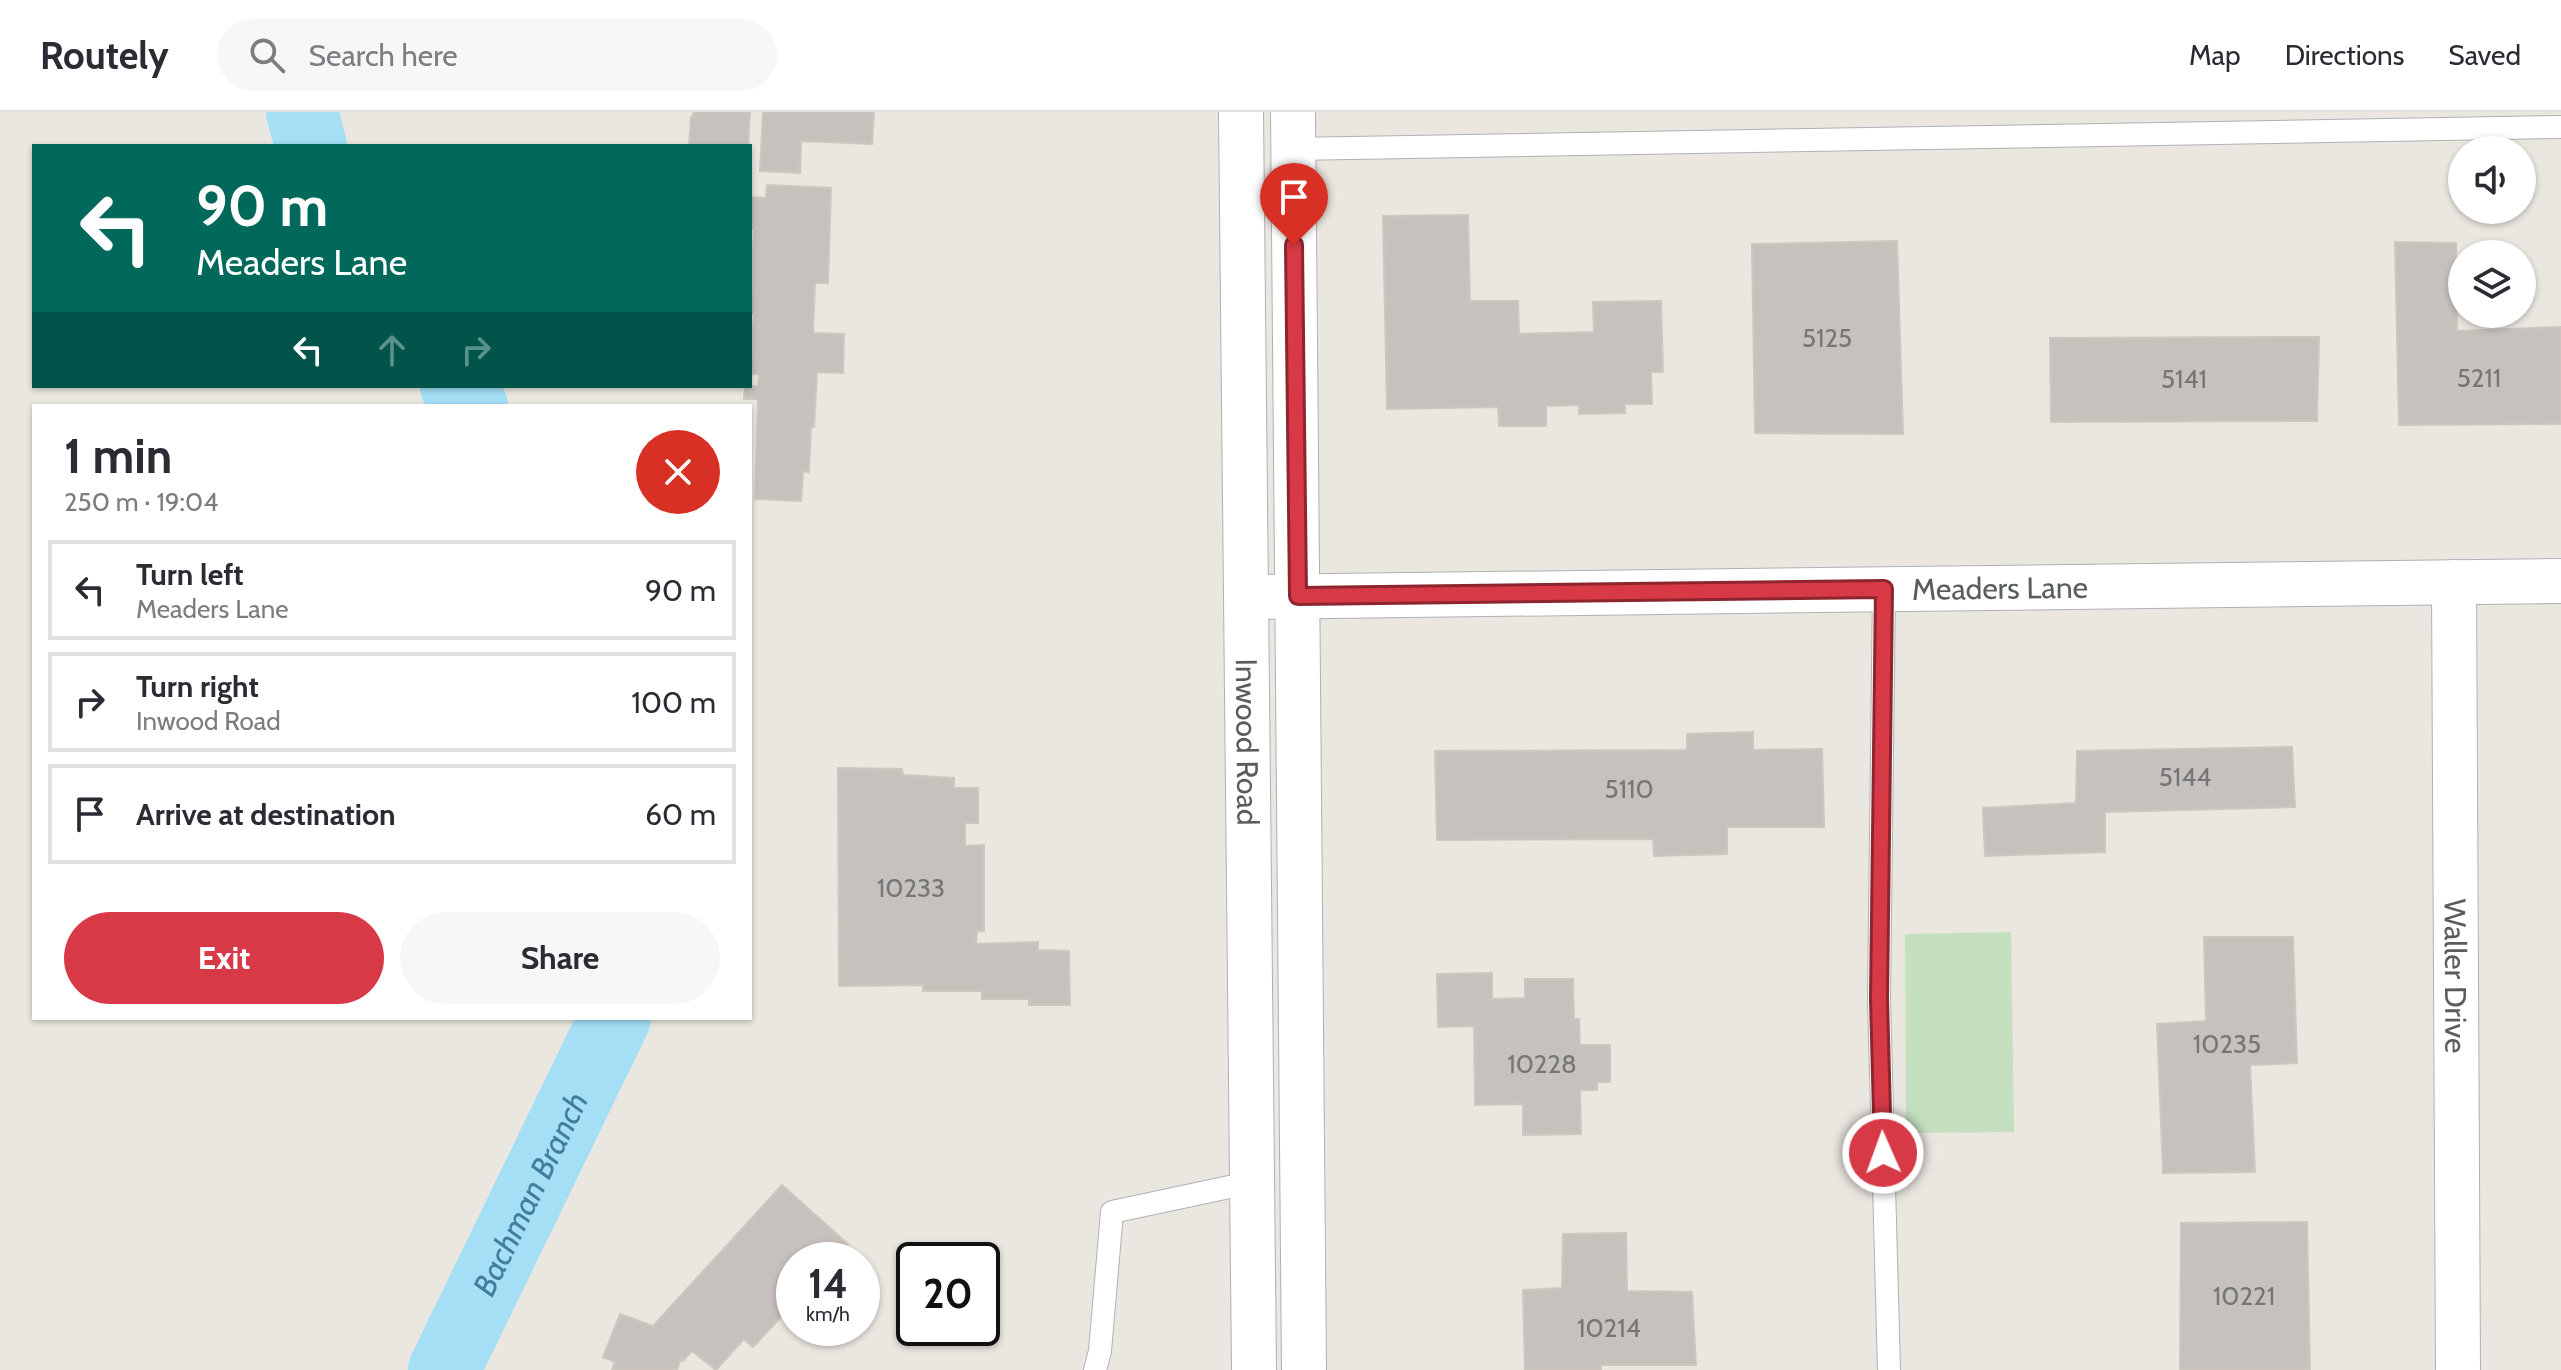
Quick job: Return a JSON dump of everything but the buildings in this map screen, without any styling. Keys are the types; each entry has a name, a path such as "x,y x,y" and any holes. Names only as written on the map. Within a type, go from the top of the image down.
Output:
{"main road":[{"name":"Inwood Road","path":"1241,112 1254,1370"},
{"name":"Inwood Road","path":"1293,130 1304,1370"},
{"name":"Meaders Lane","path":"1248,597 2561,581"},
{"name":"Waller Drive","path":"2454,582 2458,1370"},
{"path":"1253,1182 1301,1181"}],"lane":[{"path":"1293,130 2561,127"},
{"path":"1884,589 1879,999 1889,1370"},
{"path":"1095,1370 1100,1351 1112,1212 1253,1182"}],"green space":[{"path":"2011,932 2014,1132 1906,1133 1905,934"}],"waterway":[{"name":"Bachman Branch","path":"302,112 310,144"},
{"name":"Bachman Branch","path":"458,388 470,404"},
{"name":"Bachman Branch","path":"444,1370 614,1020"}],"route":[{"path":"1294,245 1298,596 1884,589 1879,999 1883,1153"}]}
